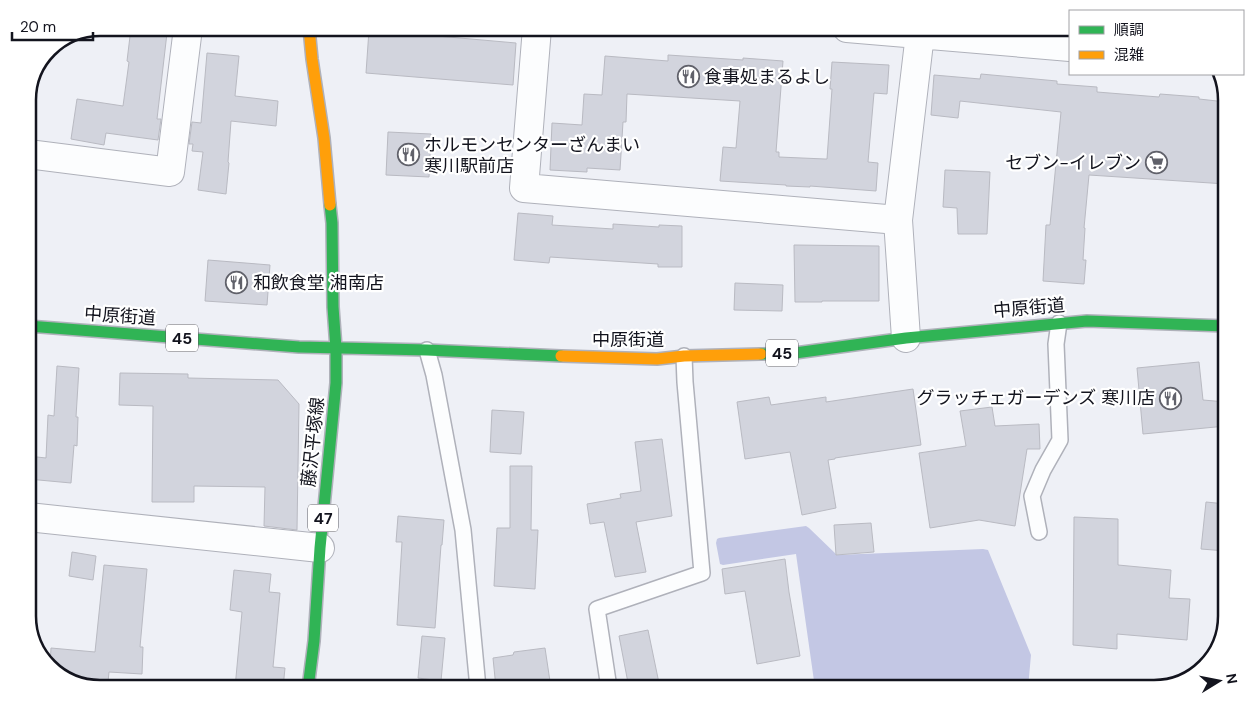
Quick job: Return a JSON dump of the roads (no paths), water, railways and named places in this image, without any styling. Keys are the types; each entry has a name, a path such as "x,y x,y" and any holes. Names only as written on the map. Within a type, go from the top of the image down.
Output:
{"main road":[{"name":"藤沢平塚線","path":"309,36 324,138 332,223 336,383 309,680"},
{"name":"中原街道","path":"36,327 299,347 657,359 684,356 795,352 1059,322 1087,321 1218,326"}],"street":[{"path":"36,155 170,172 187,36"},
{"path":"536,36 524,188 898,220"},
{"path":"906,338 898,220 921,36"},
{"path":"968,36 1069,47"},
{"path":"36,518 320,548"}],"lane":[{"path":"1039,532 1032,496 1043,470 1060,440 1056,344 1059,322"},
{"path":"427,350 434,375 462,530 477,680"},
{"path":"608,680 597,609 702,573 684,356"}],"place":[{"name":"食事処まるよし","path":"688,77"},
{"name":"ホルモンセンターざんまい 寒川駅前店","path":"408,155"},
{"name":"セブン-イレブン","path":"1157,163"},
{"name":"和飲食堂 湘南店","path":"237,283"},
{"name":"グラッチェガーデンズ 寒川店","path":"1171,398"}]}
